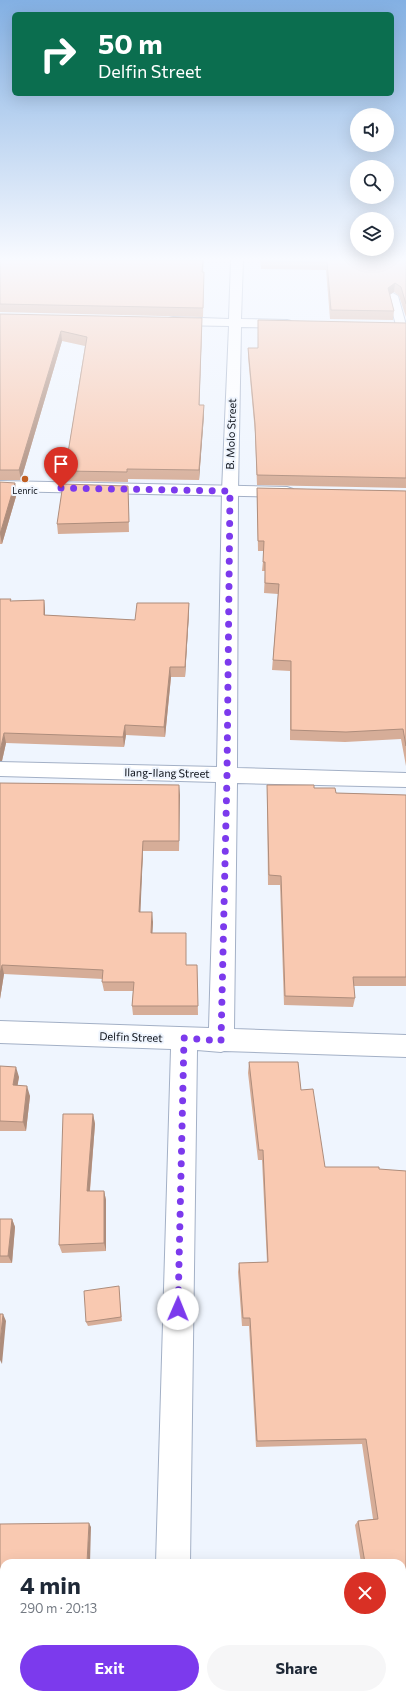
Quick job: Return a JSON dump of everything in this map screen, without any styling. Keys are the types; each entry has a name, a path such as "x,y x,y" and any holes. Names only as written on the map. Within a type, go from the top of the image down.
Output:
{"street":[{"name":"B. Molo Street","path":"221,1041 227,774 230,491 235,339"},
{"path":"0,486 299,492"},
{"name":"Ilang-Ilang Street","path":"0,769 406,780"},
{"name":"Delfin Street","path":"0,1032 184,1038 221,1041 406,1046"},
{"path":"173,1559 184,1038"}],"building":[{"path":"0,339 58,339 19,470 0,470"},
{"path":"87,339 201,339 199,405 204,405 199,470 127,469 127,472 65,471"},
{"path":"258,339 406,339 406,478 257,475 255,424 248,348 258,348"},
{"path":"0,482 15,483 0,534"},
{"path":"63,484 128,486 129,522 57,524"},
{"path":"257,488 406,491 406,746 403,729 346,732 291,730 291,661 273,660 279,584 265,583 265,562 263,562 264,541 258,541"},
{"path":"0,599 11,599 10,601 44,600 44,615 135,620 137,603 189,603 185,667 170,667 164,727 125,725 123,737 4,733 0,751"},
{"path":"0,783 179,785 179,841 143,841 139,912 152,912 151,933 186,933 186,965 197,965 198,1006 132,1006 134,982 102,982 103,970 2,965 0,974"},
{"path":"267,785 314,785 314,788 335,788 336,793 406,795 406,977 353,977 355,998 285,996 281,876 269,875"},
{"path":"249,1062 298,1062 301,1090 313,1089 325,1167 379,1167 379,1169 406,1171 406,1559 364,1559 358,1521 378,1519 366,1439 257,1441 250,1318 243,1318 239,1263 268,1262 263,1150 259,1150"},
{"path":"0,1066 16,1067 13,1085 27,1086 23,1122 0,1121"},
{"path":"63,1114 93,1114 87,1191 104,1191 104,1243 59,1245"},
{"path":"0,1219 12,1219 8,1256 0,1256"},
{"path":"119,1286 121,1317 86,1322 84,1291"},
{"path":"0,1314 3,1314 0,1343"},
{"path":"89,1523 87,1559 0,1559 0,1524"}],"place":[{"name":"Lenric","path":"25,479"}],"route":[{"path":"61,488 230,491 227,774 221,1041 184,1038 178,1309"}]}
